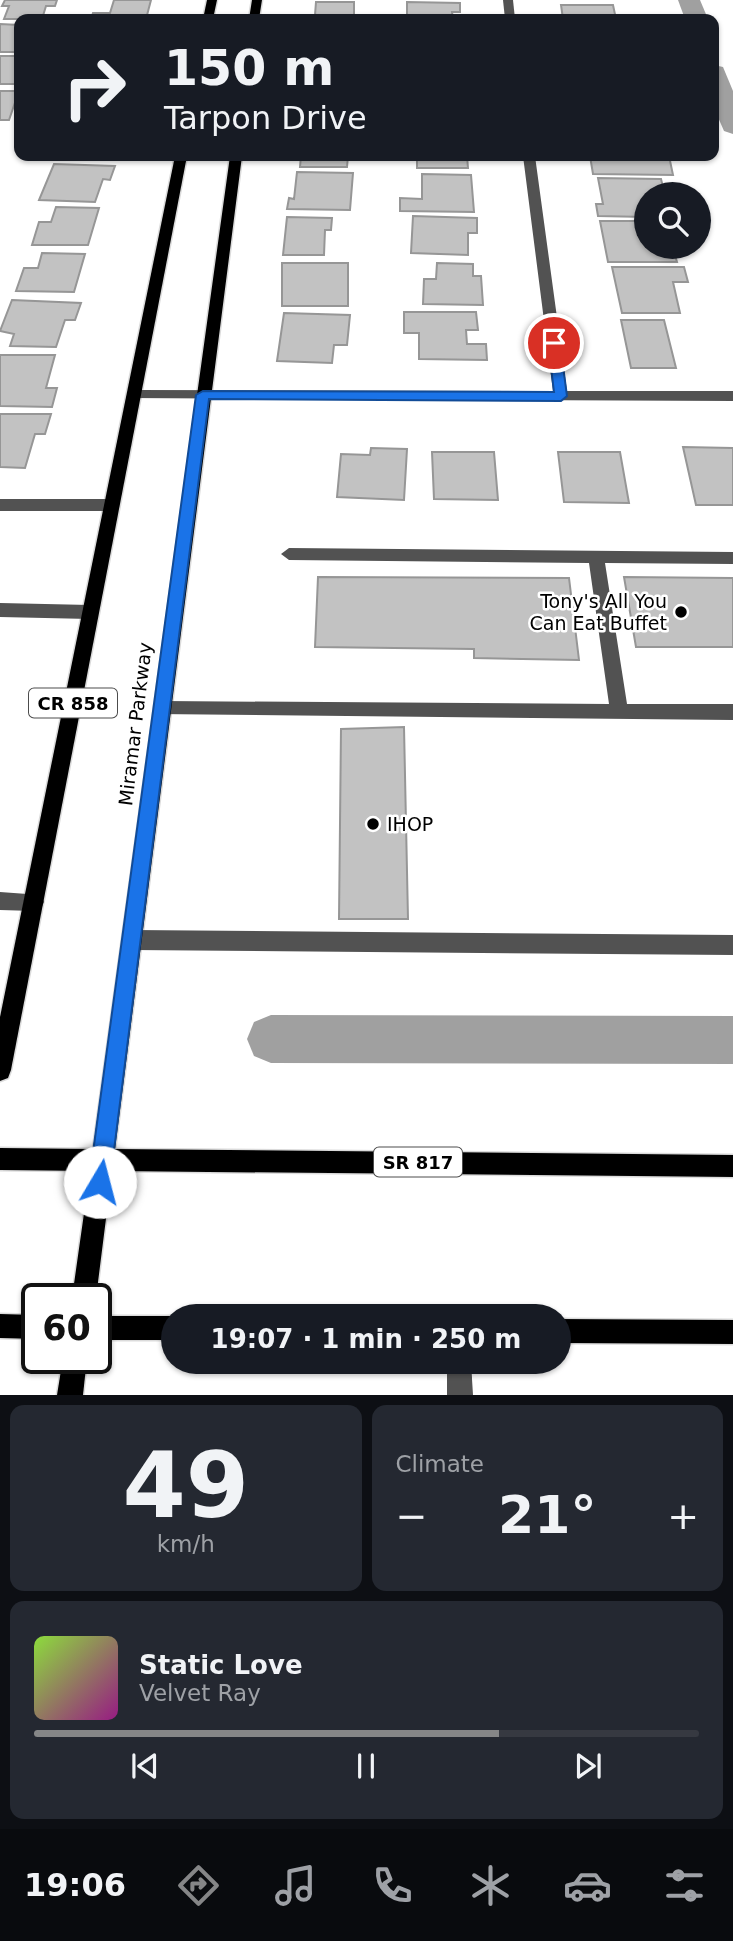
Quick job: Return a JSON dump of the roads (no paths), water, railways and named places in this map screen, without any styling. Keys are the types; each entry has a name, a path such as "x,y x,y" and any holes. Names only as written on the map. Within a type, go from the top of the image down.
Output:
{"main road":[{"name":"CR 858","path":"0,1070 180,161"},
{"name":"Miramar Parkway","path":"86,1283 235,161"},
{"name":"SR 817","path":"0,1159 733,1166"},
{"path":"0,1326 21,1327"},
{"path":"112,1328 161,1328"},
{"path":"571,1331 733,1332"},
{"path":"70,1395 73,1374"}],"street":[{"path":"530,161 561,396"},
{"path":"134,395 733,396"},
{"path":"0,505 111,505"},
{"path":"289,554 733,558"},
{"path":"596,556 619,712"},
{"path":"0,610 90,611"},
{"path":"162,709 733,712"},
{"path":"0,901 34,902"},
{"path":"132,940 733,946"},
{"path":"459,1374 460,1395"}],"waterway":[{"path":"689,0 694,14"},
{"path":"719,86 733,126"},
{"path":"271,1039 733,1040"}],"place":[{"name":"Tony's All You Can Eat Buffet","path":"681,612"},
{"name":"IHOP","path":"373,824"}]}
